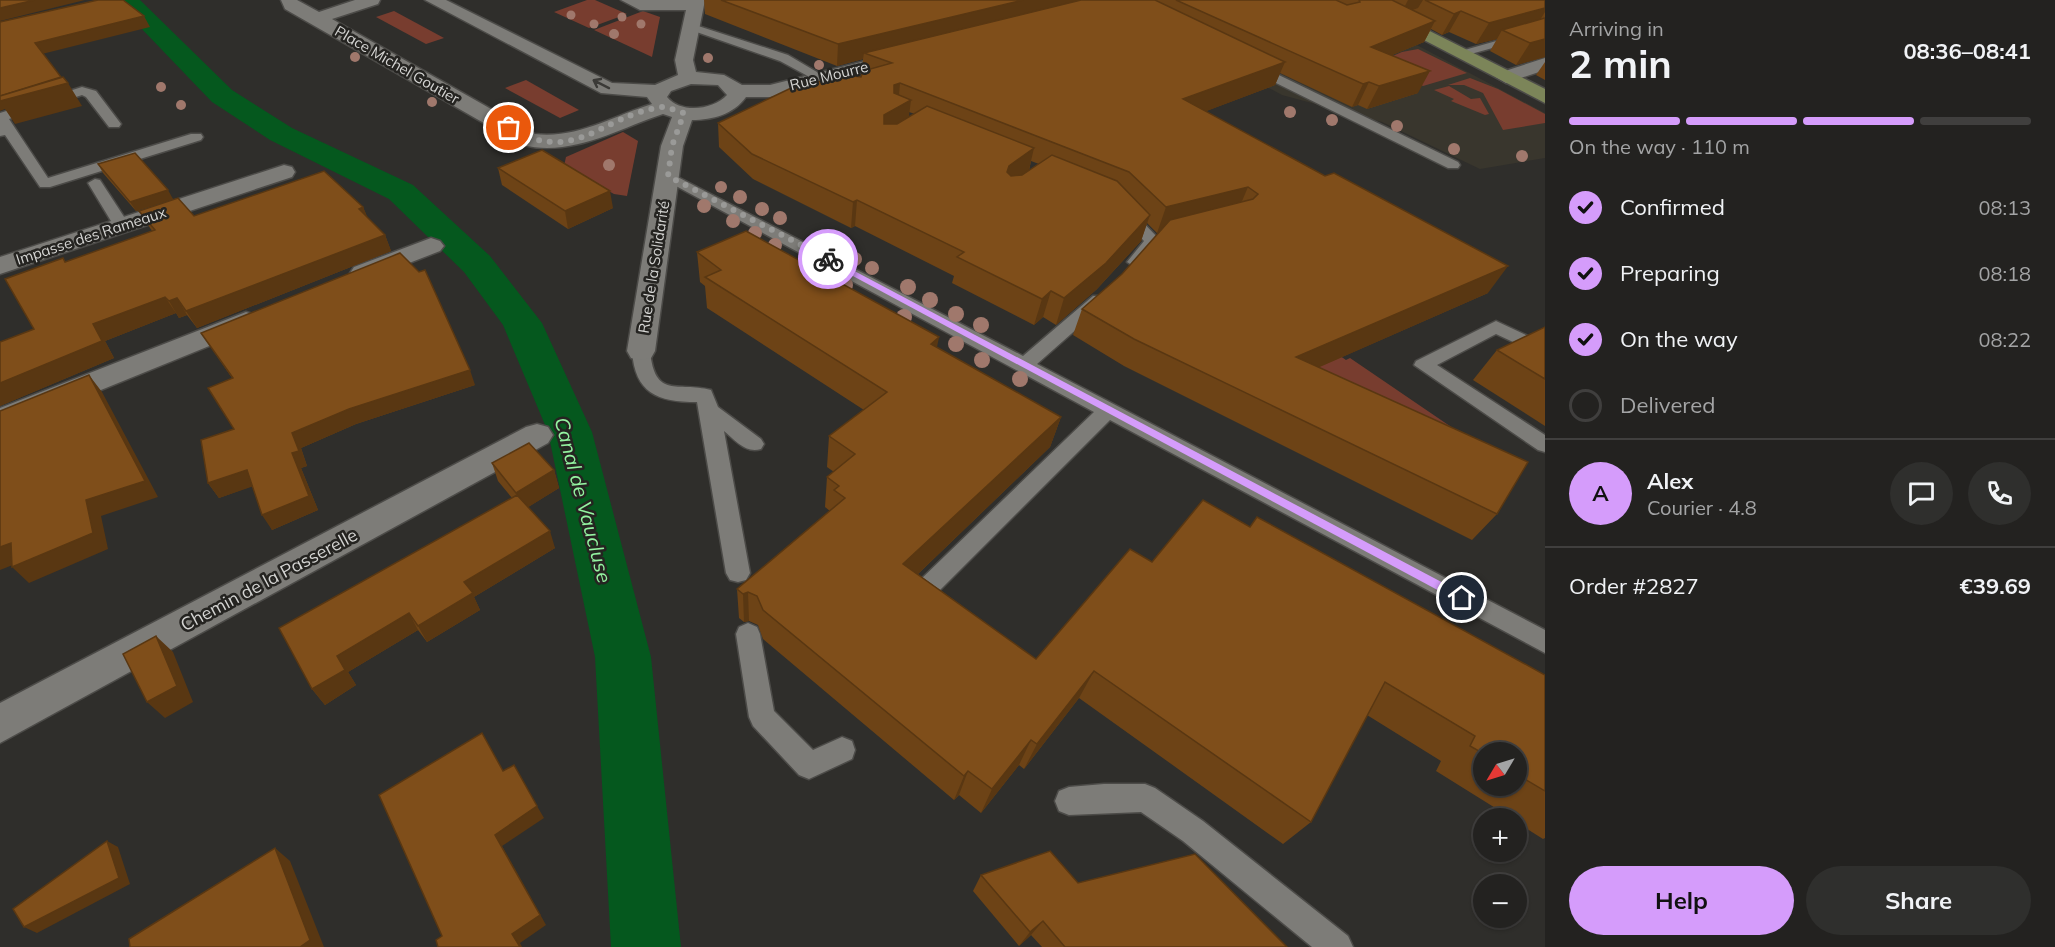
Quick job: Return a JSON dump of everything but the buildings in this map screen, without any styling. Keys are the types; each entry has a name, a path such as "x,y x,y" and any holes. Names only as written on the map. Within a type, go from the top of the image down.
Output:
{"main road":[{"path":"1355,0 1545,96"}],"street":[{"path":"289,0 291,5 318,18"},
{"name":"Place Michel Goutier","path":"318,18 372,0"},
{"path":"433,0 608,88 669,104 719,110 734,101 736,91 732,86 713,78 688,78 669,83 669,104"},
{"path":"629,0 640,5 700,3 684,60 688,78"},
{"name":"Place Michel Goutier","path":"318,18 530,140 546,144 566,143 669,104"},
{"name":"Rue Mourre","path":"736,91 770,91 823,82 922,52"},
{"path":"1506,77 1545,64"},
{"name":"Rue de la Solidarité","path":"641,351 672,146 669,104"},
{"name":"Impasse des Rameaux","path":"0,266 284,172"},
{"path":"342,282 431,246"},
{"path":"0,420 265,313"},
{"name":"Chemin de la Passerelle","path":"0,724 537,435"}],"lane":[{"path":"1394,20 1414,15"},
{"path":"692,27 784,58 823,82"},
{"path":"1460,53 1536,33"},
{"path":"1241,60 1453,165"},
{"path":"114,124 91,94 82,91 1,117 4,131 45,184 196,137"},
{"path":"668,176 1545,642"},
{"path":"95,183 122,226"},
{"path":"1116,202 1153,241"},
{"path":"1125,272 1153,241 1170,235"},
{"path":"1025,364 1112,287"},
{"path":"1545,351 1496,327 1423,365 1545,445"},
{"path":"641,351 643,372 648,381 659,389 675,394 704,395 710,411 738,573"},
{"path":"924,591 1109,409"},
{"path":"710,411 754,444"},
{"path":"748,634 762,717 809,766 842,750"},
{"path":"1069,801 1144,798 1202,838 1337,947"}],"shaded area":[{"path":"587,0 595,0 627,14 589,28 554,12"},
{"path":"1148,0 1332,0 1545,113 1545,158 1480,169 1382,122 1282,95 1117,7"},
{"path":"394,11 444,38 426,44 376,17"},
{"path":"643,11 660,17 652,57 594,30"},
{"path":"1418,49 1467,73 1423,86 1374,64 1402,52"},
{"path":"1470,78 1498,89 1545,114 1545,123 1503,130 1483,93 1464,85 1448,85"},
{"path":"526,80 579,110 560,118 505,88"},
{"path":"1449,86 1471,99 1480,98 1489,114 1485,115 1451,101 1454,99 1434,90"},
{"path":"623,132 638,141 627,196 614,194 564,166 566,157"},
{"path":"1289,321 1346,360 1350,358 1510,467 1342,405"}],"waterway":[{"name":"Canal de Vaucluse","path":"126,0 222,96 281,134 401,192 477,264 522,323 570,432 623,657 646,947"}],"way so far":[{"path":"509,128 530,140 546,144 566,143 642,113 664,107 684,113 676,130 668,176 828,259"}],"route":[{"path":"828,259 1462,598"}]}
